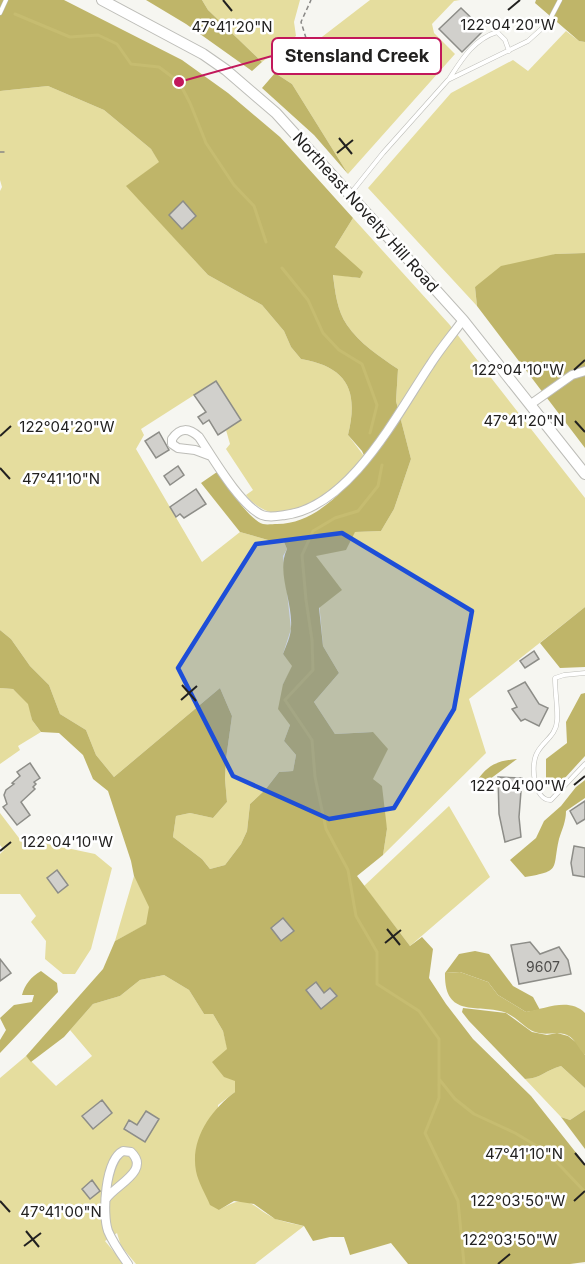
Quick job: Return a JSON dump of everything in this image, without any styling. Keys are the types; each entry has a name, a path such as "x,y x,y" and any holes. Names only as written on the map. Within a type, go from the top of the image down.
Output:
{"main road":[{"name":"Northeast Novelty Hill Road","path":"102,0 159,29 226,70 276,113 463,320 585,474"}],"street":[{"path":"211,456 244,500 262,515 275,517 292,514 316,504 347,480 374,450 431,363 463,320"},
{"path":"531,404 572,375 585,370"},
{"path":"106,1198 113,1189 132,1176 136,1169 136,1160 130,1152 123,1151 116,1158 109,1177 106,1198 105,1209 108,1232 128,1264"}],"lane":[{"path":"0,13 6,0"},
{"path":"448,80 537,35 548,23 560,0"},
{"path":"350,194 448,80 474,45 487,35 497,32 506,39 509,51"},
{"path":"585,673 555,678 557,723 552,736 538,750 533,760 533,774 541,798 551,800 585,764"}],"path":[{"path":"306,38 302,22 311,0"},
{"path":"0,152 5,152"}],"highlighted area":[{"path":"342,533 472,611 454,709 394,808 329,819 233,776 178,668 256,544"}],"shaded area":[{"path":"0,0 64,0 182,60 228,93 280,137 353,218 335,247 363,272 360,278 333,275 337,301 341,314 352,332 370,349 398,369 396,401 411,459 394,509 381,531 355,532 346,550 316,556 342,590 319,608 323,646 339,673 314,702 335,734 373,732 388,749 373,779 382,786 387,829 383,855 357,876 410,946 422,937 433,949 429,978 446,1004 473,1039 531,1096 585,1164 585,1262 570,1264 408,1264 391,1243 350,1255 344,1237 313,1241 304,1226 275,1219 254,1204 234,1201 219,1210 210,1205 196,1171 196,1148 204,1126 218,1107 235,1092 235,1081 224,1077 212,1062 227,1049 223,1031 213,1014 204,1014 189,990 164,975 140,980 120,996 93,1004 64,1037 31,1062 26,1056 103,969 115,941 146,924 149,907 134,876 108,791 93,779 83,755 59,733 41,732 32,720 28,704 13,689 0,688 0,630 11,639 30,666 49,685 60,714 86,730 96,755 114,777 220,688 232,716 226,759 227,802 213,818 190,813 176,816 173,837 202,859 210,869 225,865 241,844 247,831 250,804 279,772 293,771 296,755 284,741 290,725 278,709 283,684 292,666 283,654 291,627 283,568 287,549 284,542 275,542 240,532 201,483 217,472 244,509 257,521 263,524 291,522 317,512 368,464 362,451 348,435 352,405 346,383 329,368 301,359 291,347 284,331 262,305 208,275 126,186 159,162 151,149 104,110 48,86 0,91"},
{"path":"146,0 202,0 208,10 262,62 252,71 186,24"},
{"path":"202,0 300,0 294,22 296,36 262,62 208,10"},
{"path":"370,0 460,0 454,1 432,24 434,33 455,54 348,174 292,84 275,73"},
{"path":"536,0 585,0 585,42 579,41 535,3"},
{"path":"566,31 579,41 585,42 585,253 555,254 475,287 477,306 368,188 451,93 513,60 528,71"},
{"path":"275,73 292,84 348,174 314,135 262,88"},
{"path":"48,86 104,110 151,149 160,162 127,186 208,275 262,305 284,331 291,347 301,359 329,368 339,375 346,383 352,405 348,435 364,456 332,490 301,507 277,513 262,508 246,495 253,490 226,449 230,444 226,430 241,420 216,381 141,429 144,435 136,449 202,562 240,532 275,542 284,542 287,549 283,556 291,629 283,654 293,666 283,684 290,725 284,741 296,755 293,771 279,772 250,804 247,831 241,844 225,865 210,869 202,859 173,837 176,816 190,813 213,818 227,802 226,759 232,716 220,688 114,777 96,755 86,730 60,714 49,685 30,666 11,639 0,630 0,191 2,187 0,180 0,91"},
{"path":"353,218 449,324 585,498 585,607 469,699 486,753 383,855 387,829 373,779 372,732 335,734 314,702 339,673 323,646 315,556 355,532 381,531 394,509 411,459 396,401 398,369 370,349 352,332 341,314 337,301 333,274 359,278 335,247"},
{"path":"585,253 585,448 477,306 475,287 501,266 555,254"},
{"path":"585,607 585,667 560,668 540,643"},
{"path":"0,688 13,689 29,704 32,720 41,732 18,746 20,750 0,764"},
{"path":"585,693 585,756 553,791 546,778 546,759 567,743 566,722 581,694"},
{"path":"517,759 490,779 477,781 494,764"},
{"path":"585,780 585,798 566,811 553,867 545,873 525,877 510,860 536,838 544,821"},
{"path":"449,806 490,877 410,946 364,886"},
{"path":"0,813 19,838 95,854 112,868 91,949 75,974 63,974 45,959 46,941 31,922 36,916 20,894 0,894 0,854 4,850 0,845"},
{"path":"134,876 150,907 147,924 115,941"},
{"path":"475,951 489,954 513,986 533,997 540,1010 526,1012 498,995 488,982 460,972 445,973 459,954"},
{"path":"41,971 57,983 58,992 0,1053 0,1040 6,1030 0,1018 14,1005 32,1002 34,995 22,995 29,981"},
{"path":"460,972 488,982 498,995 526,1012 557,1005 579,1008 585,1013 585,1055 567,1035 535,1032 504,1012 456,1003 450,997 446,987 445,973"},
{"path":"164,975 189,990 204,1014 213,1014 223,1031 236,1081 235,1092 218,1105 219,1210 230,1204 244,1201 276,1219 304,1226 255,1264 136,1264 121,1246 117,1233 105,1241 124,1264 0,1264 0,1078 26,1056 56,1086 92,1056 70,1030 93,1004 120,996 140,980"},
{"path":"463,1008 506,1013 532,1032 568,1036 577,1043 585,1055 585,1088 561,1066 535,1078 525,1079 469,1021 462,1012"},
{"path":"561,1066 585,1088 585,1110 570,1120 561,1117 525,1079 535,1078"},
{"path":"585,1110 585,1149 561,1117 570,1120"}],"building":[{"path":"461,8 484,30 462,52 439,29"},
{"path":"183,201 196,216 182,229 169,215"},
{"path":"216,381 241,420 218,435 209,420 203,424 198,417 206,412 194,395"},
{"path":"159,432 169,450 156,458 145,441"},
{"path":"178,466 184,475 170,485 164,476"},
{"path":"196,489 206,504 184,518 180,514 176,517 170,507"},
{"path":"534,651 539,659 525,668 520,661"},
{"path":"525,682 539,704 548,708 539,726 525,719 521,721 512,709 517,707 508,691"},
{"path":"30,763 40,778 34,782 35,789 21,802 30,815 17,825 3,807 7,804 4,795 20,776 17,772"},
{"path":"498,777 522,778 519,817 521,837 505,842 499,814"},
{"path":"585,801 585,819 577,824 570,811"},
{"path":"574,846 585,848 585,877 573,875 571,863"},
{"path":"57,870 68,885 58,893 47,878"},
{"path":"283,918 294,931 281,941 271,928"},
{"path":"530,942 540,954 559,947 568,960 571,974 519,984 511,945"},
{"path":"0,959 11,973 0,981"},
{"path":"316,982 324,993 330,988 337,996 321,1009 306,990"},
{"path":"102,1100 112,1113 93,1129 82,1116"},
{"path":"146,1111 159,1119 145,1142 124,1129 129,1120 137,1125"},
{"path":"92,1180 100,1191 90,1199 82,1189"}],"waterway":[{"path":"15,14 70,37 98,35 117,44 131,64 159,67 179,82 206,143 234,185 254,206 266,242"},
{"path":"282,268 308,300 323,333 339,350 362,364 377,405 370,433"},
{"path":"382,465 378,486 358,511 335,518 313,531 302,555 312,640 313,670 285,700 312,740 315,777 326,829 348,870 356,916 377,952 377,984 419,1011 439,1039 439,1098 425,1133 458,1201 464,1264"},
{"path":"439,1079 455,1099 474,1114 515,1133 547,1152 585,1192"}],"place":[{"name":"Stensland Creek","path":"179,82"}]}
